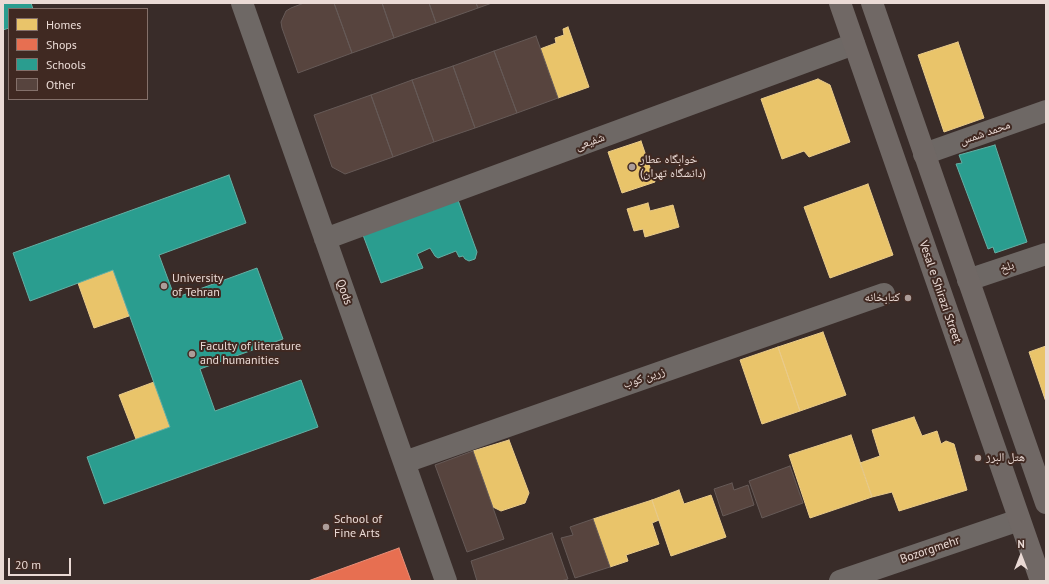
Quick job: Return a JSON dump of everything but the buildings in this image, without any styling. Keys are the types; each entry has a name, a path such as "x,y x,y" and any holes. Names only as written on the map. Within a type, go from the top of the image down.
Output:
{"main road":[{"name":"Vesal e Shirazi Street","path":"840,3 1041,581"},
{"path":"872,3 1046,503"},
{"path":"854,44 882,34"},
{"path":"1019,520 1046,511"}],"street":[{"name":"Qods","path":"242,3 446,581"},
{"name":"شفیعی","path":"325,239 854,44"},
{"name":"محمد شمس","path":"924,154 1046,111"},
{"name":"بلخ","path":"968,280 1046,254"},
{"name":"زرین کوب","path":"404,462 884,294"},
{"name":"Bozorgmehr","path":"840,581 1019,520"}],"place":[{"name":"خوابگاه عطار (دانشگاه تهران)","path":"632,167"},
{"name":"University of Tehran","path":"164,286"},
{"name":"کتابخانه","path":"908,298"},
{"name":"Faculty of literature and humanities","path":"192,354"},
{"name":"هتل البرز","path":"978,458"},
{"name":"School of Fine Arts","path":"326,527"}]}
